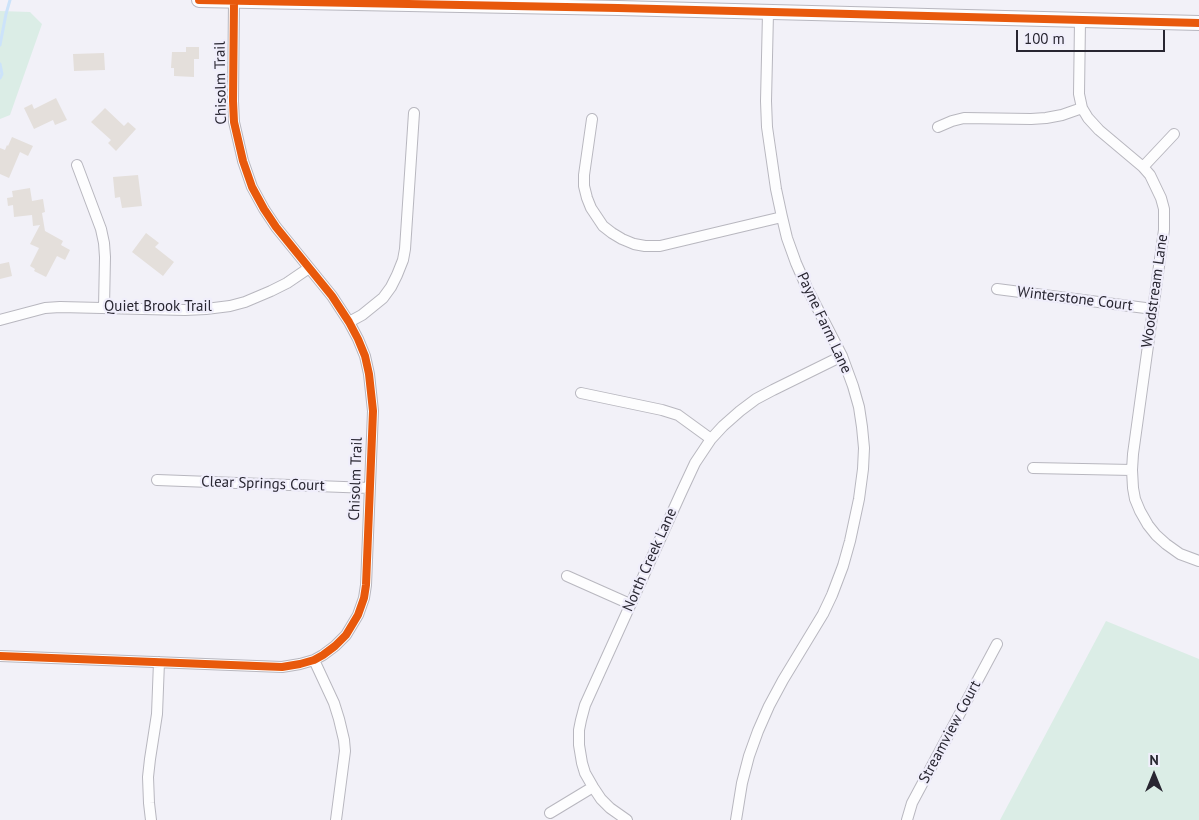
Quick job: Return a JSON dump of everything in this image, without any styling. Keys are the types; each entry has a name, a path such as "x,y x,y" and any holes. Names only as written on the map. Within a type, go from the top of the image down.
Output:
{"street":[{"path":"199,0 618,4 768,13 1199,23"},
{"name":"Chisolm Trail","path":"0,656 282,667 314,660 335,646 346,635 358,615 366,585 373,411 369,374 358,339 349,322 332,296 276,227 252,187 243,161 234,122 234,1"},
{"name":"Payne Farm Lane","path":"736,820 742,783 758,731 783,680 823,614 843,566 859,499 864,448 859,407 853,386 842,356 796,263 782,218 767,127 768,13"},
{"path":"938,127 964,118 1046,118 1082,108 1079,94 1080,21"},
{"name":"Woodstream Lane","path":"1082,108 1099,130 1150,175 1156,185 1164,209 1164,230 1132,470 1133,488 1140,511 1156,536 1180,554 1199,561"},
{"path":"349,322 362,315 383,298 391,287 403,260 414,113"},
{"path":"592,119 584,175 587,198 603,226 622,239 634,244 660,246 782,218"},
{"path":"1143,167 1174,134"},
{"path":"77,165 101,228 104,242 106,257 104,307"},
{"name":"Quiet Brook Trail","path":"0,320 60,306 184,310 230,306 246,302 271,291 309,268"},
{"name":"Winterstone Court","path":"997,289 1152,309"},
{"name":"North Creek Lane","path":"627,820 601,799 585,773 579,745 580,720 630,604 692,470 711,439 740,410 773,390 842,356"},
{"path":"581,393 662,410 678,416 711,439"},
{"path":"1033,468 1132,470"},
{"name":"Clear Springs Court","path":"156,480 370,488"},
{"path":"567,576 630,604"},
{"name":"Streamview Court","path":"906,820 912,802 997,644"},
{"path":"314,660 334,703 344,740 336,820"},
{"path":"151,820 148,777 157,714 159,662"},
{"path":"550,813 593,787"}],"shaded area":[{"path":"0,11 30,12 42,24 10,115 0,119"},
{"path":"1106,621 1199,659 1199,820 1000,820"}],"building":[{"path":"186,47 199,47 199,59 194,59 194,77 174,76 174,68 171,68 172,52 186,52"},
{"path":"104,53 105,70 74,71 73,54"},
{"path":"56,98 67,120 55,125 53,120 34,129 24,108 32,104 34,109"},
{"path":"105,108 124,126 128,122 136,129 116,151 108,143 111,140 91,122"},
{"path":"12,137 33,146 28,156 20,152 9,178 0,174 0,148 5,150"},
{"path":"138,175 142,206 122,208 120,197 115,198 113,177"},
{"path":"30,188 32,201 43,199 45,212 42,213 45,231 63,241 61,245 70,250 65,260 57,256 46,277 34,271 35,269 30,266 39,248 30,244 40,225 33,226 32,215 14,217 13,205 8,206 7,198 13,197 12,191"},
{"path":"146,233 159,243 155,247 174,262 163,276 132,252"},
{"path":"9,262 12,276 0,279 0,264"}],"waterway":[{"path":"0,45 10,0"},
{"path":"0,64 2,74 0,78"}],"cycle path":[{"path":"199,0 618,8 1199,23"},
{"path":"0,656 282,667 314,660 323,655 346,635 358,615 366,585 373,411 369,374 365,356 349,322 332,296 276,227 252,187 243,161 234,122 234,1"}]}
